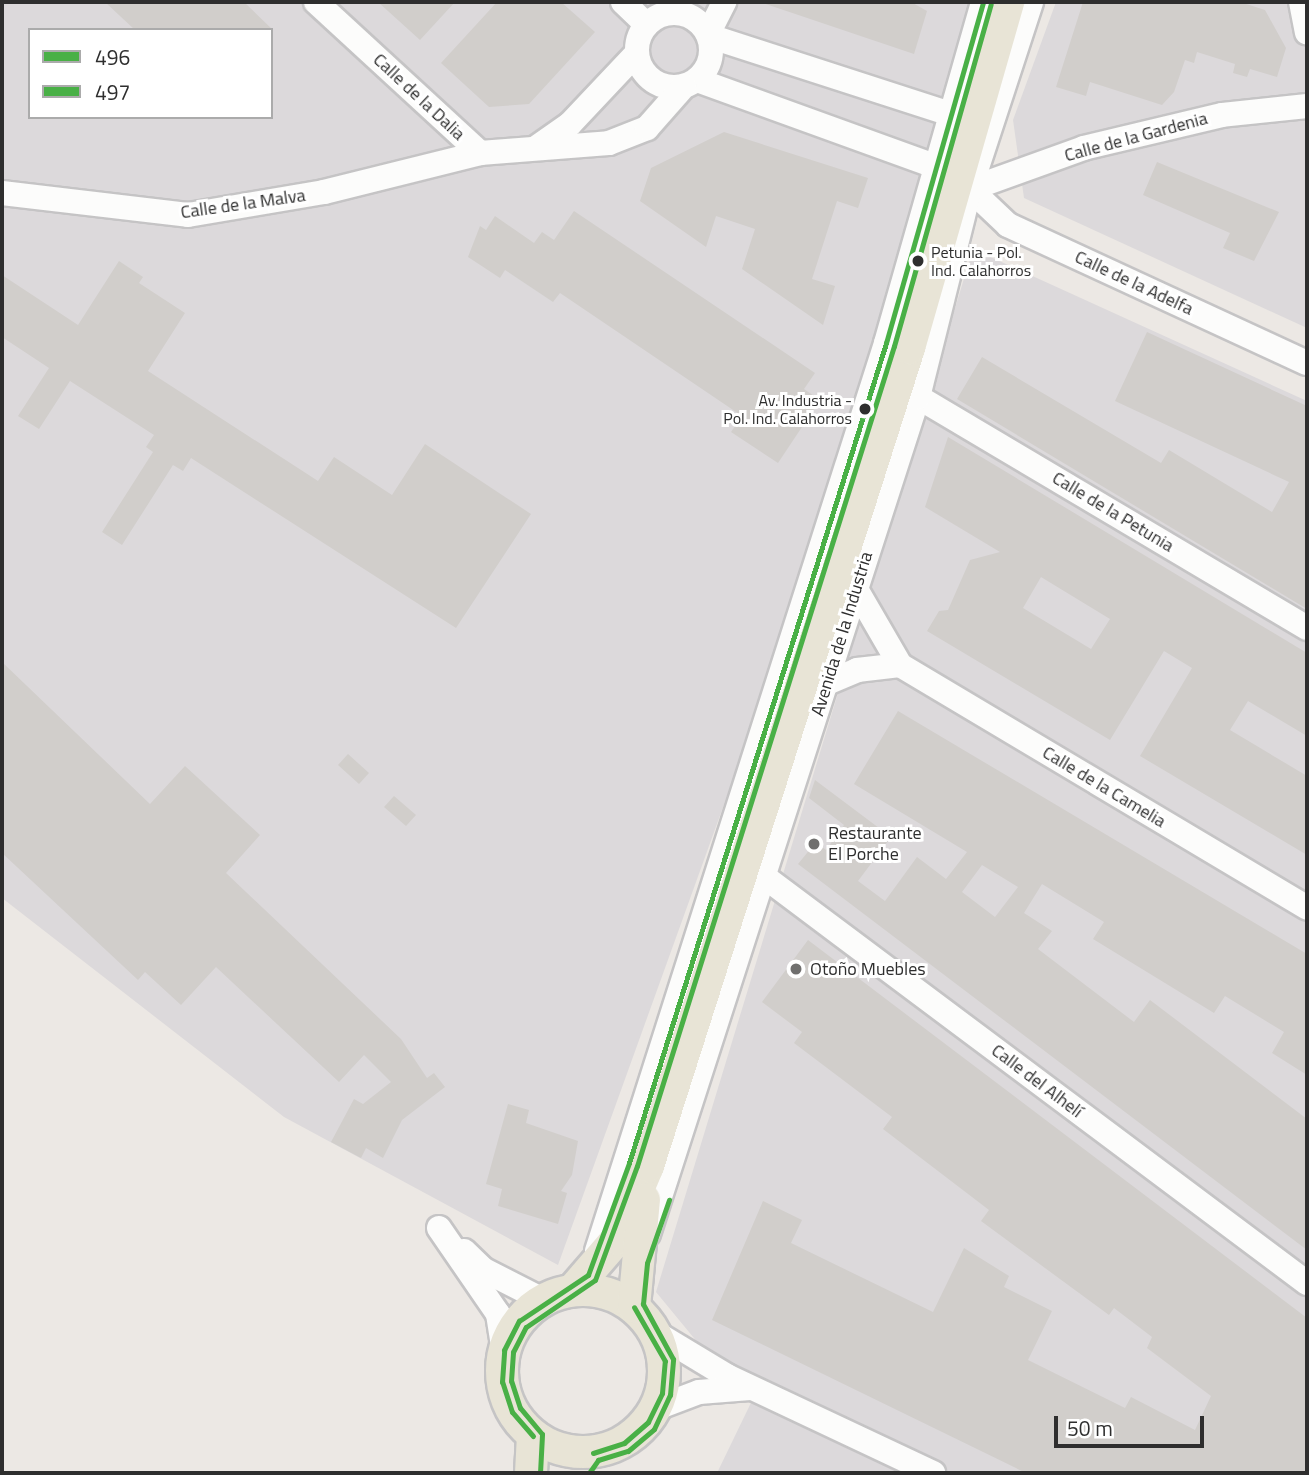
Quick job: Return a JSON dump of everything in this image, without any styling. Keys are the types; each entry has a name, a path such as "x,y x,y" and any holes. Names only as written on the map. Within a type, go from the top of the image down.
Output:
{"main road":[{"name":"Avenida de la Industria","path":"581,1282 617,1239 648,1166 909,348 1008,2"},
{"name":"Avenida de la Industria","path":"634,1307 648,1166"},
{"path":"581,1282 634,1307 654,1332 665,1361 654,1409 624,1443 586,1463 533,1436 505,1392 504,1350 519,1321 543,1300 581,1282"},
{"path":"531,1473 533,1436"}],"street":[{"name":"Calle de la Dalia","path":"316,2 480,153 609,143 646,128 691,83"},
{"path":"623,2 647,25"},
{"path":"691,83 711,53 709,35 724,2"},
{"path":"581,1282 882,356 947,113 983,2"},
{"name":"Avenida de la Industria","path":"638,1261 766,878 918,397 970,189 1031,2"},
{"path":"1301,2 1307,32"},
{"path":"934,166 691,83 657,84 636,54 647,25 675,7 709,35 947,113"},
{"name":"Calle de la Dalia","path":"537,147 570,124 636,54"},
{"name":"Calle de la Gardenia","path":"970,189 1084,148 1222,115 1307,106"},
{"name":"Calle de la Malva","path":"2,193 188,215 324,192 480,153"},
{"name":"Calle de la Adelfa","path":"970,189 1008,225 1307,363"},
{"name":"Calle de la Petunia","path":"918,397 1307,628"},
{"name":"Calle de la Camelia","path":"856,589 900,665 1307,908"},
{"path":"827,683 857,670 900,665"},
{"name":"Calle del Alhelí","path":"766,878 1307,1283"},
{"path":"504,1350 498,1314 439,1228 484,1270 543,1300"},
{"path":"654,1332 757,1388 933,1473"},
{"path":"654,1409 699,1391 757,1388"}],"shaded area":[{"path":"2,2 985,2 798,599 558,1265 284,1117 2,898"},
{"path":"1056,2 1307,2 1307,328 1024,198 1013,120"},
{"path":"973,249 1307,401 1307,1473 717,1473 762,1380 712,1360 656,1292"}],"building":[{"path":"105,2 244,2 271,28 133,28"},
{"path":"378,2 455,2 420,40"},
{"path":"497,2 561,2 595,32 529,104 489,107 441,63"},
{"path":"760,2 911,2 927,11 914,54"},
{"path":"1083,2 1240,2 1265,10 1286,48 1277,77 1250,69 1247,77 1233,73 1235,64 1197,52 1194,63 1185,60 1174,92 1162,105 1090,82 1086,96 1056,87"},
{"path":"724,132 868,178 858,208 837,201 812,279 835,286 823,325 742,269 755,229 716,216 706,247 640,201 651,168"},
{"path":"1157,162 1279,212 1254,261 1223,248 1230,233 1143,195"},
{"path":"574,211 815,373 804,389 820,400 778,463 731,432 742,416 560,293 553,302 505,270 500,278 468,257 480,226 486,230 495,216 534,243 542,232 554,240"},
{"path":"119,261 143,277 139,283 185,313 148,371 318,481 334,457 392,495 425,444 531,514 456,628 191,458 183,471 173,465 122,545 102,532 153,452 146,447 154,435 70,381 39,429 18,416 49,368 2,337 2,275 78,325"},
{"path":"1147,332 1307,406 1307,609 957,399 982,357 1161,463 1169,450 1272,512 1289,482 1115,401"},
{"path":"948,437 1307,653 1307,736 1248,701 1230,730 1307,776 1307,855 1140,756 1192,668 1164,651 1110,740 927,631 939,611 948,610 970,560 1000,552 925,507","holes":["1041,577 1110,619 1091,649 1023,608"]},
{"path":"2,662 150,804 185,766 260,835 226,873 401,1039 427,1078 434,1073 445,1087 402,1120 383,1158 366,1148 361,1158 331,1142 354,1099 363,1104 391,1082 364,1055 339,1082 216,967 181,1005 145,972 138,980 2,853"},
{"path":"898,711 1307,954 1307,1075 1272,1053 1284,1032 1225,996 1214,1013 1093,939 1104,922 1042,884 1024,913 1052,931 1038,949 1134,1022 1150,1000 1307,1119 1307,1250 798,864 816,842 826,850 844,825 809,798 815,780 891,837 858,881 885,901 917,857 946,879 967,852 854,784","holes":["982,865 1018,887 995,917 962,892"]},
{"path":"348,754 369,773 359,784 338,765"},
{"path":"394,796 416,815 406,826 384,807"},
{"path":"808,940 1307,1318 1307,1473 1026,1473 712,1320 763,1201 802,1220 791,1243 933,1312 964,1248 1009,1276 1004,1287 1052,1311 1028,1360 1125,1408 1131,1397 1195,1430 1211,1396 1147,1348 1152,1337 1114,1308 1109,1315 981,1221 989,1210 883,1129 892,1117 794,1043 802,1032 762,1002"},
{"path":"508,1104 529,1110 526,1123 578,1141 572,1175 561,1191 567,1193 558,1224 498,1206 502,1189 486,1184"}],"transit line":[{"name":"496","path":"533,1436 512,1412 502,1382 504,1350 519,1321 588,1275 629,1163 886,343 983,2"},
{"name":"497","path":"540,1473 542,1434 520,1408 511,1381 513,1352 526,1327 595,1280 637,1166 894,346 991,4"},
{"name":"497","path":"589,1473 598,1460 628,1451 654,1429 670,1395 673,1359 643,1304 647,1263 669,1200"},
{"name":"496","path":"593,1453 624,1443 648,1422 662,1393 665,1361 634,1307"}],"place":[{"name":"Petunia - Pol. Ind. Calahorros","path":"918,261"},
{"name":"Av. Industria - Pol. Ind. Calahorros","path":"865,409"},
{"name":"Restaurante El Porche","path":"814,844"},
{"name":"Otoño Muebles","path":"796,969"}]}
